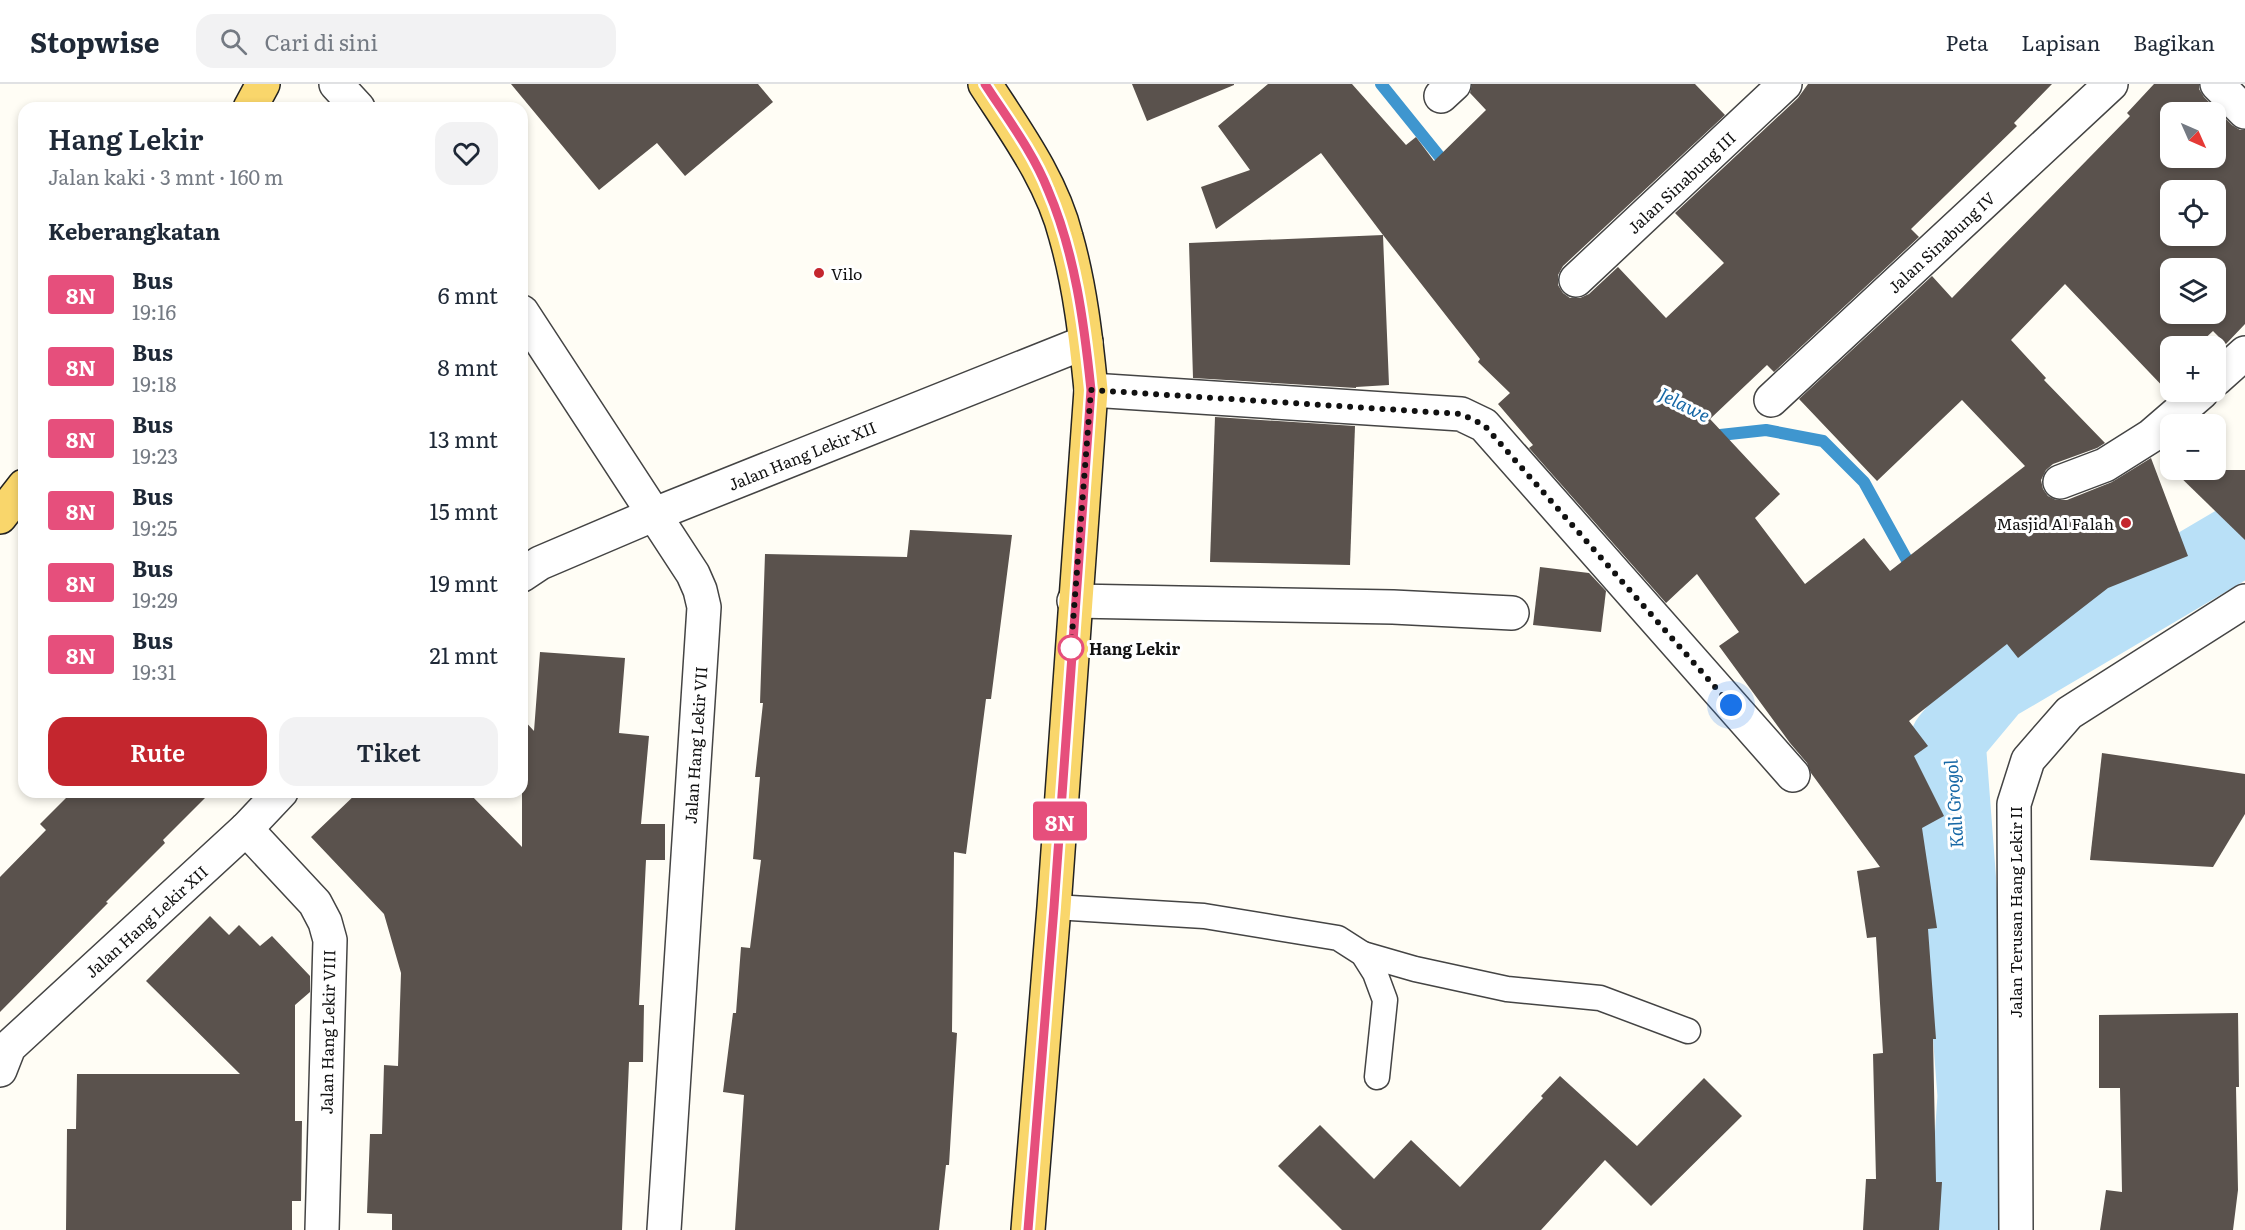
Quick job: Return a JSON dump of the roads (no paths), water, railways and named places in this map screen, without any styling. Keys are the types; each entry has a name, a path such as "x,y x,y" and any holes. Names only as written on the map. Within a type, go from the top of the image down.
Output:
{"main road":[{"path":"253,102 263,84"},
{"path":"985,84 1048,188 1066,236 1086,342 1091,390 1028,1230"},
{"path":"0,517 18,494"}],"street":[{"path":"336,84 352,102"},
{"name":"Jalan Sinabung III","path":"1576,280 1785,84"},
{"name":"Jalan Sinabung IV","path":"1771,400 2110,84"},
{"path":"2217,84 2245,112"},
{"name":"Jalan Hang Lekir VII","path":"528,321 693,574 704,607 664,1230"},
{"name":"Jalan Hang Lekir XII","path":"528,571 540,563 655,514 1086,342"},
{"path":"2226,370 2245,353"},
{"path":"1091,390 1461,414 1473,418 1484,425 1792,775"},
{"path":"2060,482 2105,465 2151,436 2190,402"},
{"path":"1074,601 1393,607 1512,613"},
{"name":"Jalan Terusan Hang Lekir II","path":"2016,1230 2014,804 2028,759 2069,713 2245,601"},
{"name":"Jalan Hang Lekir XII","path":"3,1052 246,829 275,798"},
{"name":"Jalan Hang Lekir VIII","path":"246,829 315,903 325,922 330,940 322,1230"}],"lane":[{"path":"1054,907 1204,916 1338,938 1363,954 1415,969 1507,989 1600,998 1688,1031"},
{"path":"1363,954 1375,973 1385,1000 1377,1077"}],"waterway":[{"name":"Jelawe","path":"1381,84 1448,167"},
{"name":"Jelawe","path":"1711,436 1766,430 1823,441 1864,482 1913,571"},
{"name":"Kali Grogol","path":"1966,1230 1975,1096 1948,740 1994,685 2245,537"},
{"name":"Jelawe","path":"1971,654 1994,685"}],"place":[{"name":"Vilo","path":"819,273"},
{"name":"Masjid Al Falah","path":"2126,523"},
{"name":"Hang Lekir","path":"1071,648"}]}
